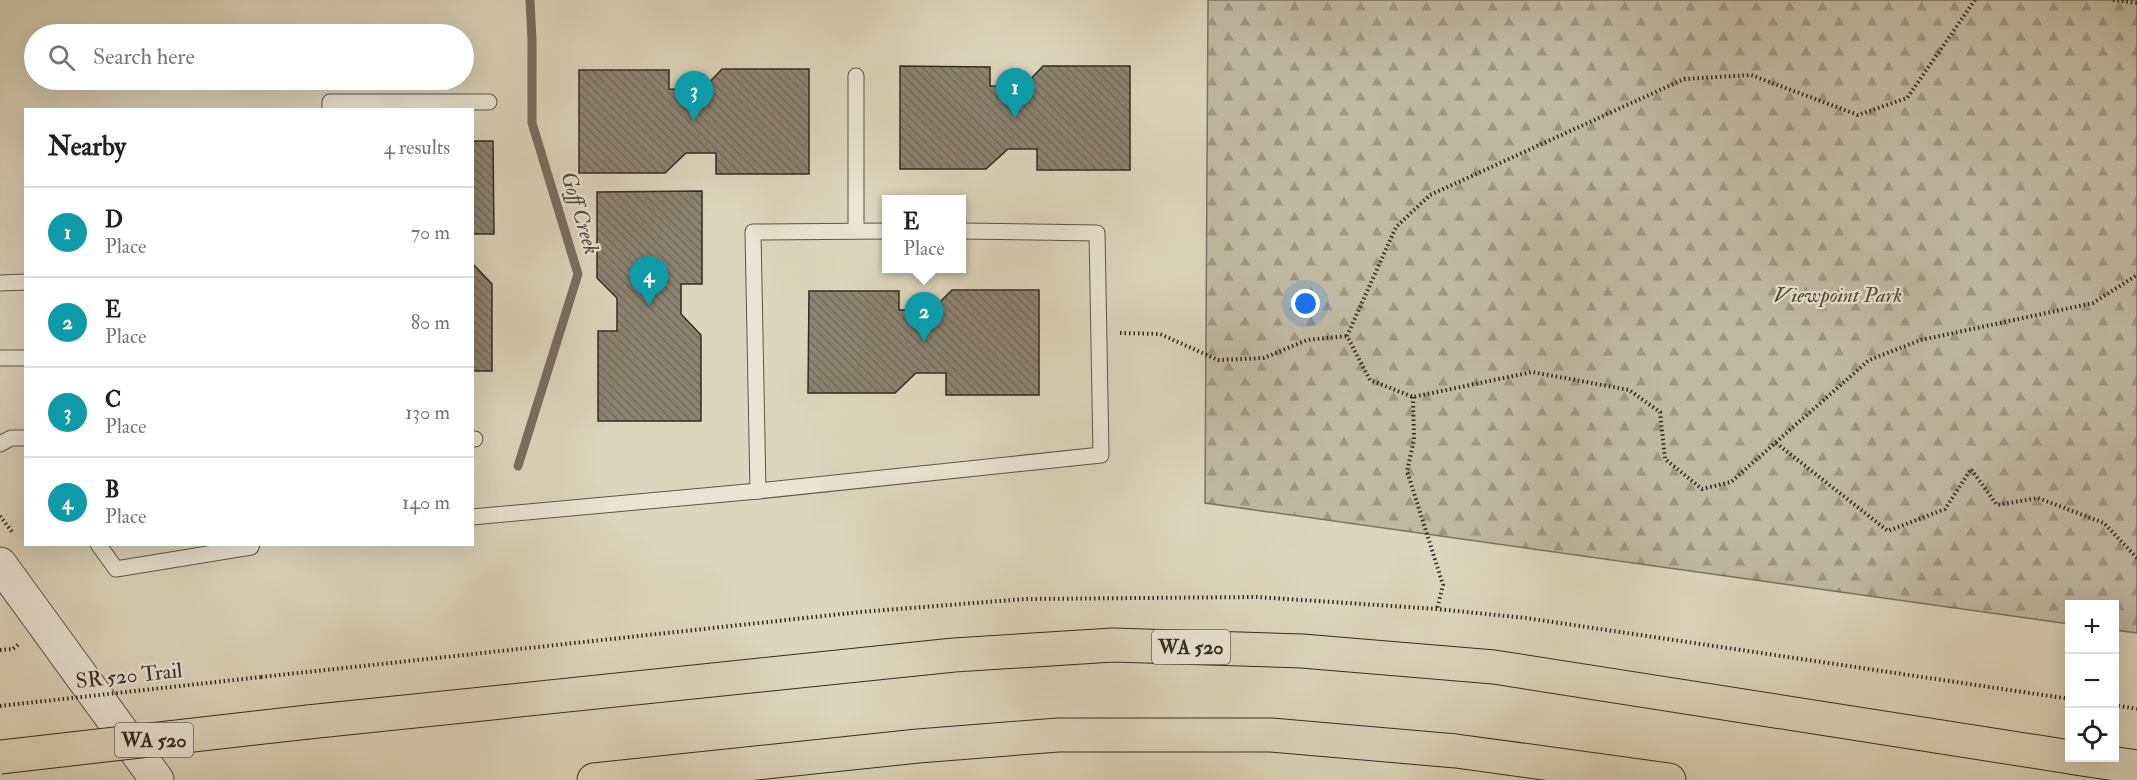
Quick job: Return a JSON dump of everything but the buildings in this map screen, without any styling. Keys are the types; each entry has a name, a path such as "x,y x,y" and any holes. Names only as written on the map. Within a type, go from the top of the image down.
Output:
{"highway":[{"name":"WA 520","path":"0,757 308,722 954,655 1113,645 1302,651 1494,667 2065,756"},
{"path":"594,780 918,746 1058,735 1271,735 1456,751 1669,780"},
{"path":"2099,762 2137,768"}],"street":[{"path":"0,564 157,780"}],"lane":[{"path":"856,76 856,231"},
{"path":"330,108 330,102 489,102"},
{"path":"758,491 753,232 882,231"},
{"path":"474,517 758,491 1101,455 1097,233 966,231"},
{"path":"0,284 24,282"},
{"path":"0,358 24,358"},
{"path":"0,444 10,438 24,438"},
{"path":"99,546 116,569 251,546"}],"path":[{"path":"1347,336 1396,227 1430,195 1684,79 1751,75 1858,115 1907,98 1975,0"},
{"path":"2113,0 2137,3"},
{"path":"1347,336 1370,380 1413,398 1532,372 1629,390 1660,412 1665,459 1702,489 1731,482 1869,360 1921,340 2093,303 2137,275"},
{"path":"1098,332 1160,334 1218,360 1264,358 1307,340 1347,336"},
{"path":"1413,398 1414,440 1407,471 1443,585 1437,609"},
{"path":"1776,443 1888,531 1945,509 1971,469 1997,506 2038,498 2104,523 2137,558"},
{"path":"0,650 13,649 23,641"},
{"name":"SR 520 Trail","path":"0,706 261,677"},
{"path":"2119,706 2137,709"}],"green space":[{"name":"Viewpoint Park","path":"1208,0 2137,0 2137,633 2119,631 2119,600 2065,600 2065,623 1205,503"}],"waterway":[{"name":"Goff Creek","path":"518,466 578,274 532,123 530,0"}],"place":[{"name":"D","path":"1015,118"},
{"name":"C","path":"694,121"},
{"name":"B","path":"649,306"},
{"name":"E","path":"924,342"}]}
